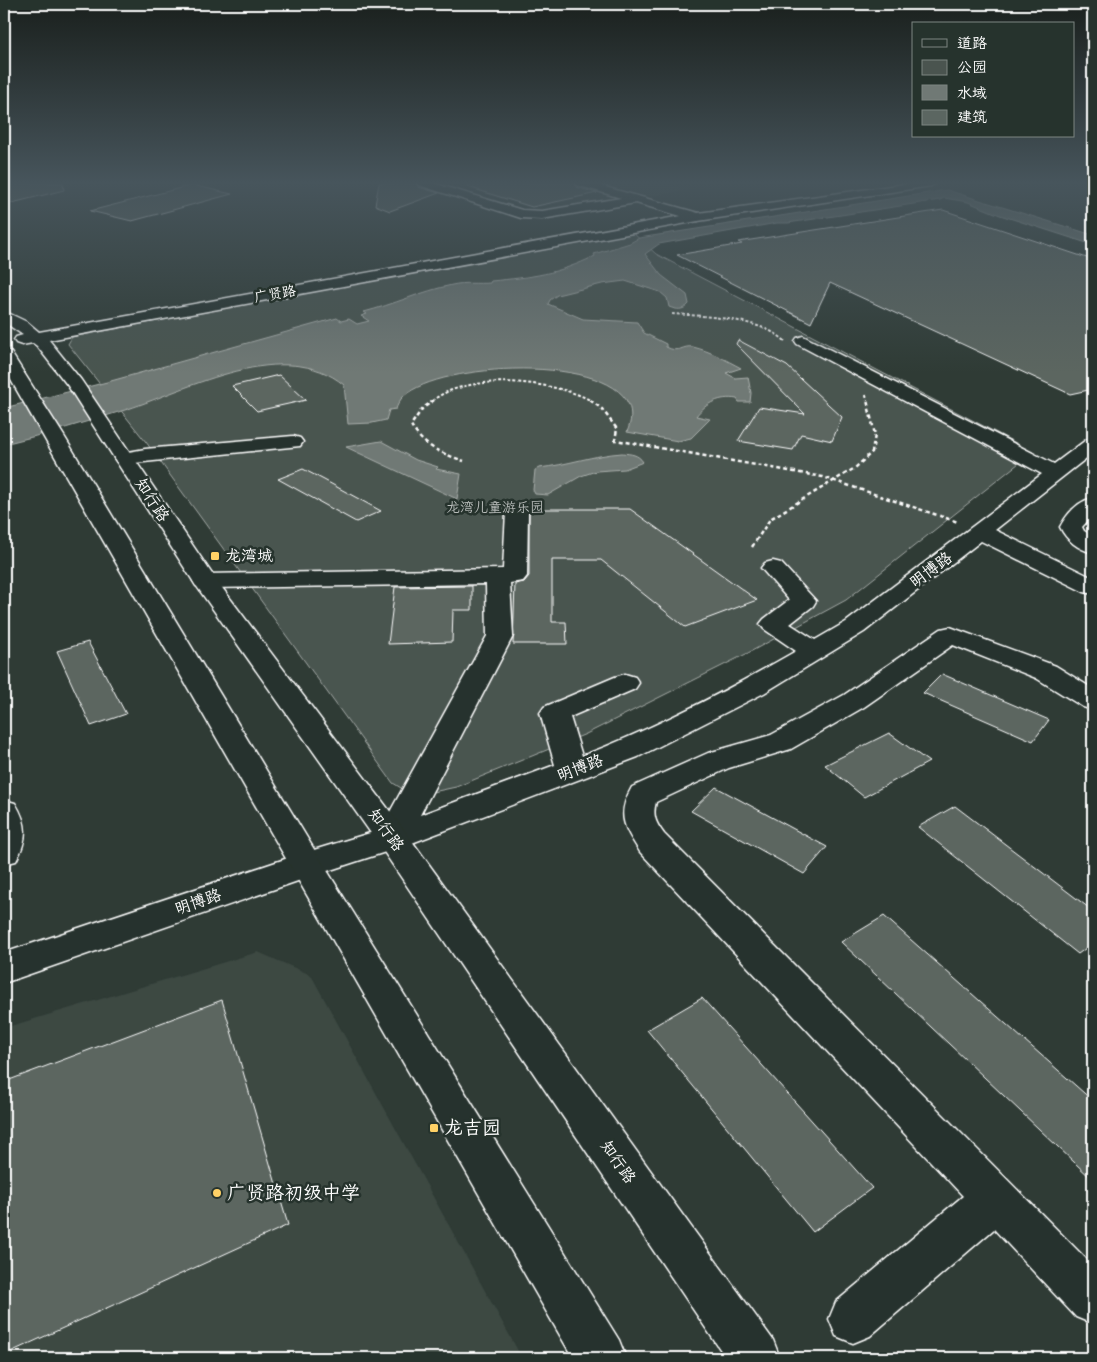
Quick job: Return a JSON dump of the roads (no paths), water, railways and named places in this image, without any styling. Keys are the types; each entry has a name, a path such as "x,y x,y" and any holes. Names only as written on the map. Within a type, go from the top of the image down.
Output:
{"main road":[{"name":"广贤路","path":"4,343 38,330 525,247"},
{"name":"知行路","path":"4,316 21,325 38,330 43,343 74,384 205,581 392,838 755,1358"},
{"path":"4,328 21,325"},
{"path":"796,342 1056,473"},
{"path":"4,355 54,436 306,865 601,1358"},
{"path":"124,458 293,442"},
{"name":"明博路","path":"4,968 306,865 392,838 636,746 754,686 855,627 1093,444"},
{"path":"1093,504 1076,518 1071,527 1075,535 1093,546"},
{"path":"205,581 515,576 517,512"},
{"path":"981,532 1040,559 1093,587"},
{"path":"773,568 804,601 773,624 815,651"},
{"path":"392,838 500,636 498,577"},
{"path":"1093,701 1046,672 950,635 854,701 781,742 719,760 643,795 638,806 638,823 652,843 1093,1300"},
{"path":"572,771 554,713 625,683"},
{"path":"4,811 10,832 4,852"},
{"path":"853,1319 996,1198"}],"water":[{"path":"618,247 655,247 645,254 661,275 687,295 689,304 682,309 669,307 667,298 660,292 625,281 602,284 557,295 548,304 583,319 637,322 644,333 666,344 666,347 678,350 693,347 718,356 741,368 726,373 735,378 748,377 751,393 750,402 739,402 737,399 731,398 709,404 696,416 710,419 691,438 678,441 627,432 629,405 612,386 580,375 540,369 497,370 456,375 422,385 401,399 396,409 389,410 386,420 372,423 348,424 344,385 321,371 294,365 266,366 237,371 113,414 4,444 4,408 111,381 337,318 341,321 349,319 357,324 369,321 361,316 367,314 364,312 418,294 452,285 490,283 491,281 557,271 582,262 595,256 594,254"},
{"path":"381,441 416,460 438,467 436,469 461,474 457,499 346,447"},
{"path":"622,453 637,456 643,462 625,469 596,471 581,476 548,495 535,494 533,490 535,470 539,468"}],"place":[{"name":"龙湾城","path":"215,556"},
{"name":"龙吉园","path":"434,1128"},
{"name":"广贤路初级中学","path":"217,1193"}],"park label":[{"name":"龙湾儿童游乐园","path":"495,507"}]}
